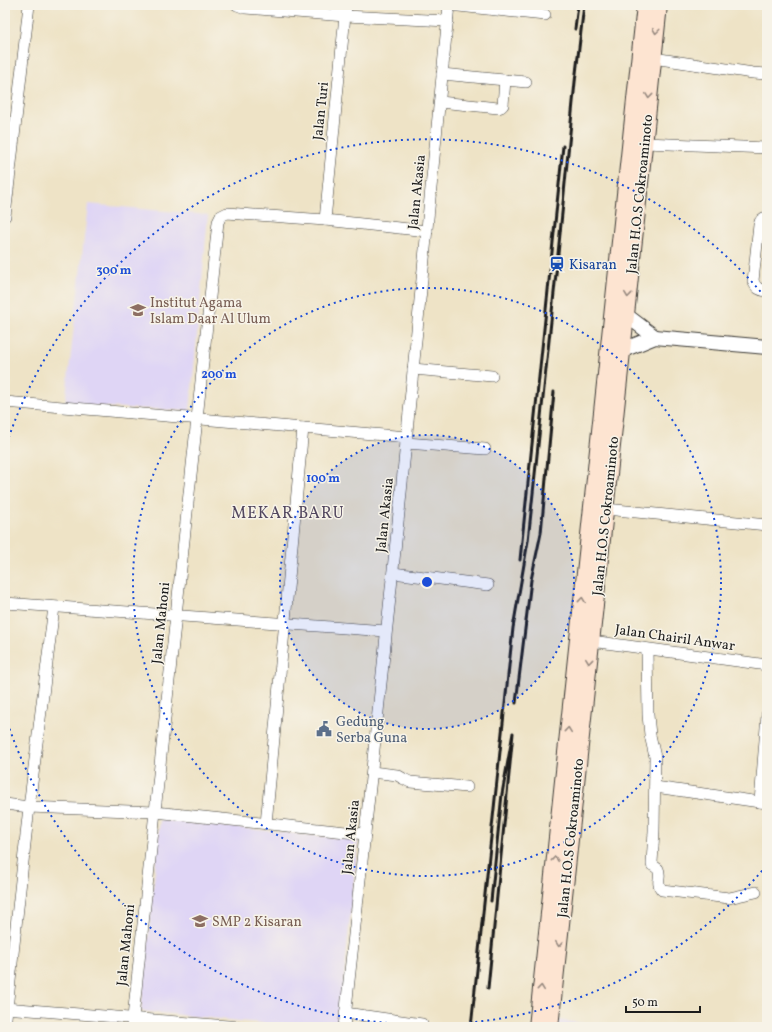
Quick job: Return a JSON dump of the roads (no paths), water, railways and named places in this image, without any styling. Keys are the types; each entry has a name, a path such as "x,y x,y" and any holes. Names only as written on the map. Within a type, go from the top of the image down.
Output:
{"main road":[{"name":"Jalan H.O.S Cokroaminoto","path":"550,1027 584,640 645,5"},
{"name":"Jalan H.O.S Cokroaminoto","path":"537,1027 584,640 606,509 659,5"}],"street":[{"path":"5,216 28,5"},
{"path":"237,5 253,9 345,10 448,22"},
{"path":"449,5 545,15"},
{"name":"Jalan Akasia","path":"344,1027 393,573 449,5"},
{"name":"Jalan Turi","path":"325,220 345,10"},
{"path":"653,58 767,74"},
{"path":"442,74 526,82"},
{"path":"440,102 498,108 501,107 503,105 505,80"},
{"path":"645,143 767,148"},
{"name":"Jalan Mahoni","path":"132,1023 218,222 221,216 227,213 325,220"},
{"path":"767,217 760,220 753,281 756,287 762,291 767,291"},
{"path":"325,220 427,231"},
{"path":"626,315 655,337"},
{"path":"623,350 655,337 767,347"},
{"path":"413,369 492,376"},
{"path":"5,402 303,428 484,449"},
{"path":"266,824 303,428"},
{"path":"606,509 767,525"},
{"path":"393,573 488,585"},
{"path":"5,603 386,631"},
{"path":"5,1027 29,807 54,607"},
{"name":"Jalan Chairil Anwar","path":"584,640 767,666"},
{"path":"647,649 648,715 650,735 655,757 652,865 658,868 659,886 662,890 729,898 756,892"},
{"path":"655,787 763,803 767,715"},
{"path":"372,772 397,775 410,782 466,787"},
{"path":"5,804 29,807 155,812 365,834"},
{"path":"6,1008 132,1023 240,1027"},
{"path":"345,1013 422,1024"}],"railway":[{"path":"575,29 578,5"},
{"path":"471,1027 513,628 528,541 584,5"},
{"path":"520,560 563,146"},
{"path":"516,703 531,580 541,533 554,392"},
{"path":"488,988 513,733 502,794 491,901"}],"place":[{"name":"Kisaran","path":"557,264"},
{"name":"Institut Agama Islam Daar Al Ulum","path":"138,310"},
{"name":"Gedung Serba Guna","path":"324,729"},
{"name":"SMP 2 Kisaran","path":"200,921"}],"district":[{"name":"MEKAR BARU","path":"288,512"}]}
